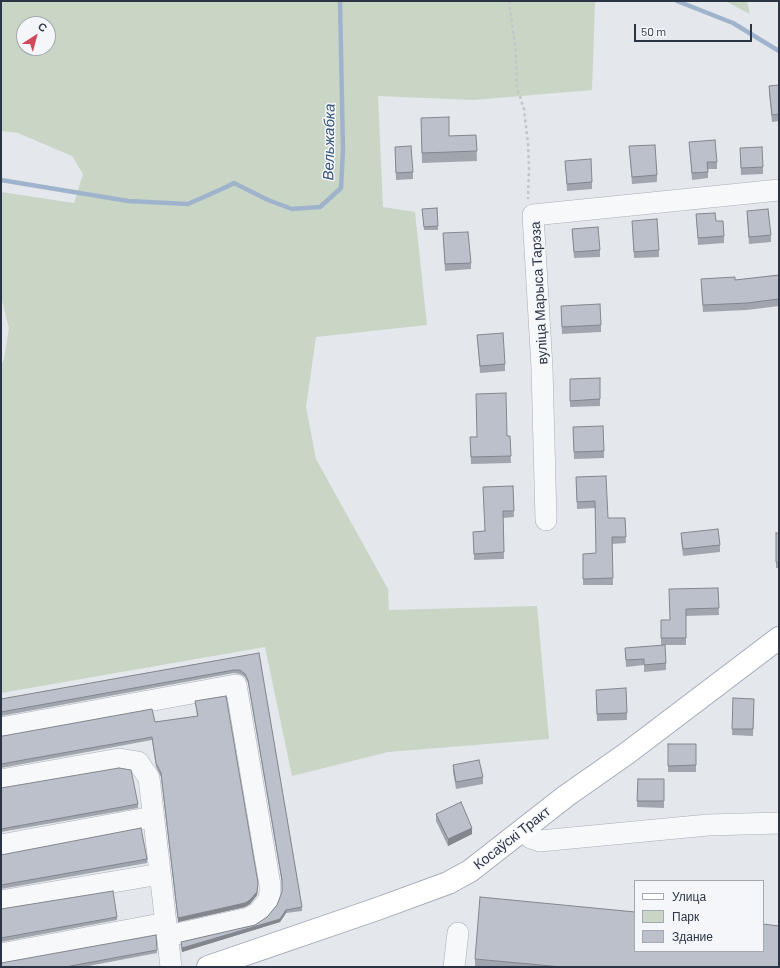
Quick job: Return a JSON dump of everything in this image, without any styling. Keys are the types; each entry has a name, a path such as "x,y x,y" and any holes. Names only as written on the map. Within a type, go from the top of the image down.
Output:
{"main road":[{"name":"Косаўскі Тракт","path":"208,967 448,883 470,871 522,830 779,638"}],"street":[{"name":"вуліца Марыса Тарэза","path":"546,520 542,368 533,216 779,190"},
{"path":"1,728 236,685 270,885 268,901 258,913 249,918 1,954"},
{"path":"1,780 119,759 138,762 149,778 171,967"},
{"path":"1,845 154,817"},
{"path":"522,830 531,838 540,841 708,825 779,823"},
{"path":"1,901 160,874"},
{"path":"454,967 458,933"}],"path":[{"path":"509,1 516,53 518,88 524,109 528,144 528,201 533,216"}],"green space":[{"path":"1,1 596,1 592,90 473,100 378,96 383,207 415,212 427,325 316,337 306,407 316,459 388,589 389,610 537,606 549,739 388,752 292,776 265,647 1,693 1,366 4,359 9,328 1,297 1,192 74,203 83,174 72,156 18,133 1,131"},
{"path":"725,1 747,1 750,14"}],"building":[{"path":"779,85 779,114 772,115 769,86"},
{"path":"449,117 449,136 476,135 477,151 422,153 421,118"},
{"path":"715,140 717,162 707,162 708,172 692,173 689,142"},
{"path":"655,145 657,175 632,177 629,146"},
{"path":"411,146 413,172 396,173 395,147"},
{"path":"762,147 763,167 741,168 740,148"},
{"path":"591,159 592,182 567,184 565,161"},
{"path":"437,208 438,226 424,227 422,209"},
{"path":"768,209 771,235 749,237 747,211"},
{"path":"715,213 716,221 723,221 724,236 698,238 696,214"},
{"path":"657,219 659,250 634,252 632,221"},
{"path":"598,227 600,250 574,252 572,229"},
{"path":"468,232 471,263 445,264 443,233"},
{"path":"779,275 779,299 747,303 703,305 701,279 735,277 735,280"},
{"path":"600,304 601,325 562,327 561,306"},
{"path":"503,333 505,364 480,366 477,335"},
{"path":"600,378 600,399 570,401 570,379"},
{"path":"506,393 507,436 510,436 511,456 471,457 470,437 477,437 476,394"},
{"path":"603,426 604,451 574,452 573,427"},
{"path":"606,476 608,518 625,518 626,537 612,537 613,578 583,579 583,554 596,553 595,501 577,502 576,477"},
{"path":"513,486 514,511 503,511 504,552 474,554 473,532 485,531 483,487"},
{"path":"718,529 720,545 683,549 681,533"},
{"path":"776,533 779,533 779,562 776,562"},
{"path":"718,588 719,608 686,609 686,638 661,638 661,620 670,620 669,589"},
{"path":"665,645 666,663 644,665 644,659 626,660 625,648"},
{"path":"259,653 302,907 286,910 280,919 182,948 181,942 255,925 267,917 277,905 282,892 282,880 248,680 245,674 240,670 234,670 1,712 1,699"},
{"path":"626,688 627,713 597,714 596,690"},
{"path":"226,696 258,883 257,892 245,903 178,918 161,773 156,763 152,737 1,764 1,736 152,709 155,722 198,716 195,701"},
{"path":"733,698 754,699 753,729 732,729"},
{"path":"668,744 696,744 696,765 668,766"},
{"path":"479,760 483,777 456,782 453,765"},
{"path":"119,768 131,770 138,804 1,829 1,788"},
{"path":"638,779 664,779 664,801 637,801"},
{"path":"461,802 472,828 448,839 436,814"},
{"path":"141,828 147,859 1,885 1,855"},
{"path":"113,891 117,917 1,938 1,909"},
{"path":"480,897 634,912 634,952 764,952 764,924 779,926 779,967 562,967 475,959"},
{"path":"156,935 157,950 65,967 1,967 1,963"}],"waterway":[{"name":"Вельжабка","path":"1,180 128,201 188,204 234,183 268,200 292,209 320,207 341,188 343,150 340,1"},
{"name":"Вельжабка","path":"677,1 733,23 779,51"}]}
